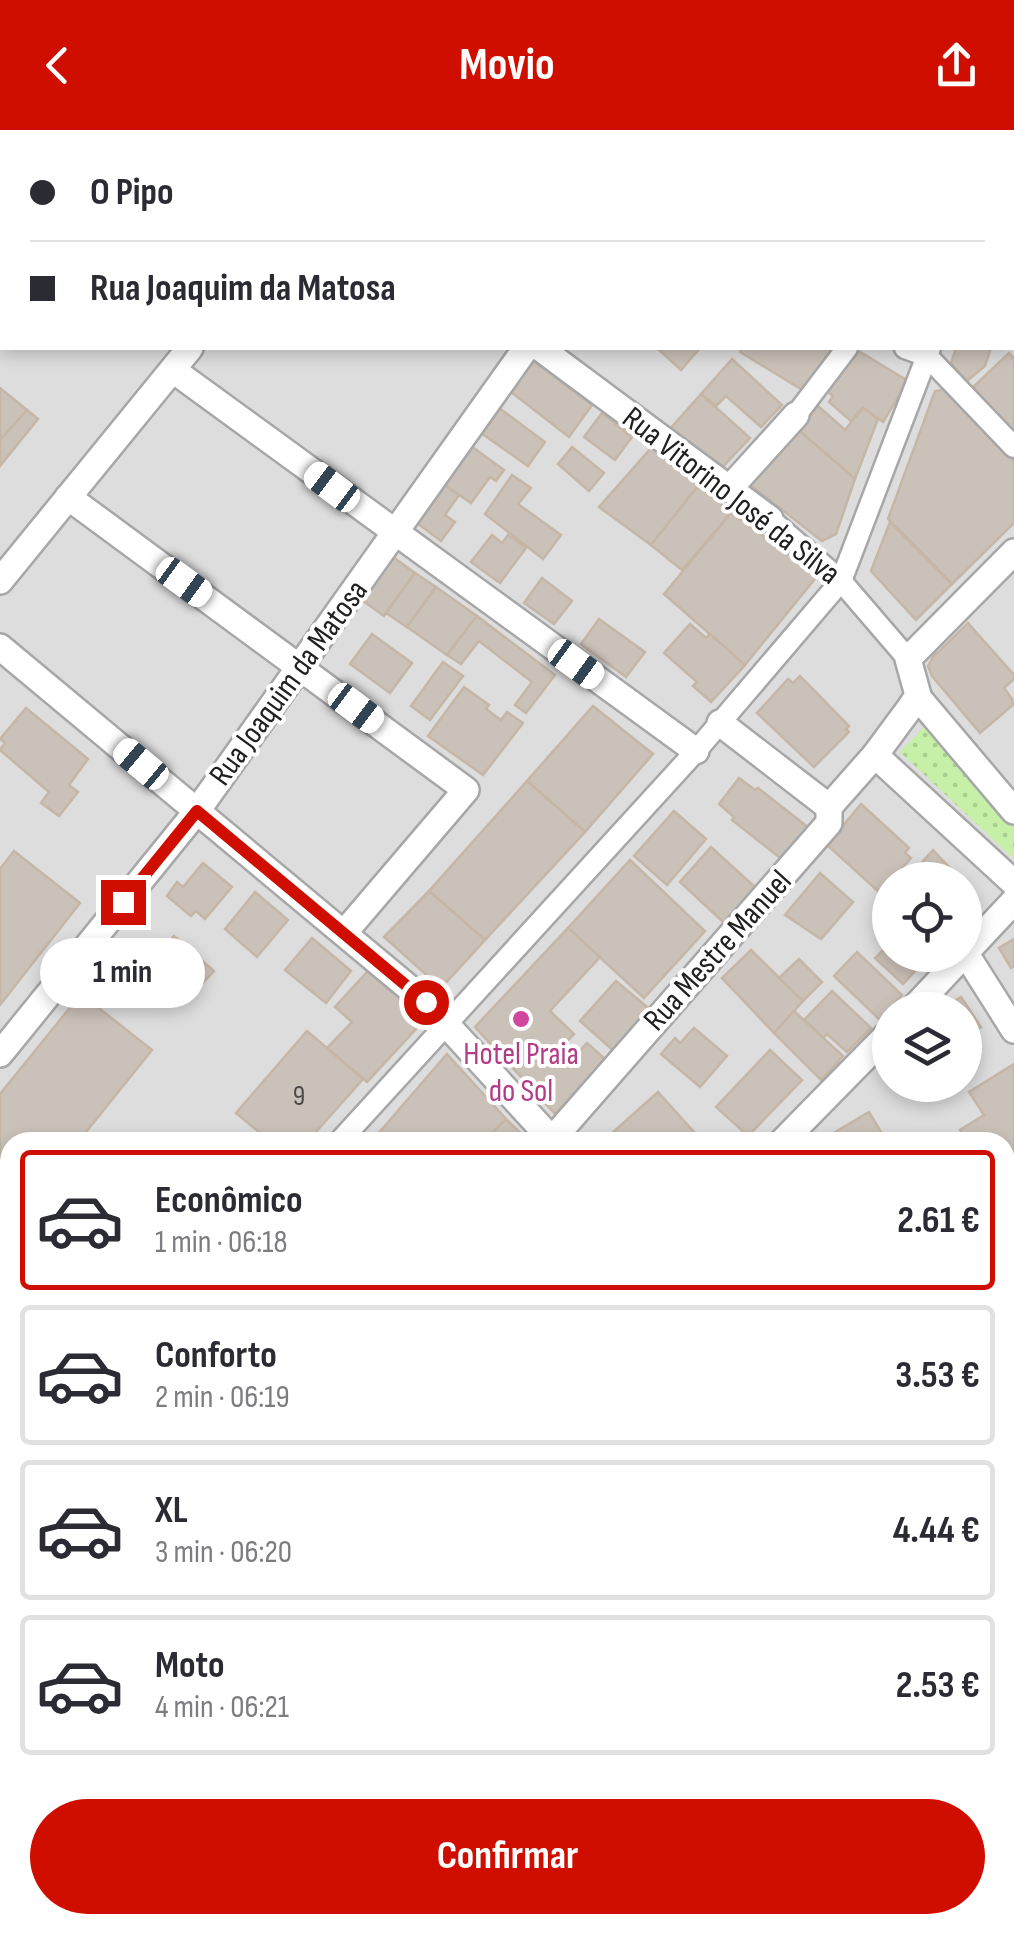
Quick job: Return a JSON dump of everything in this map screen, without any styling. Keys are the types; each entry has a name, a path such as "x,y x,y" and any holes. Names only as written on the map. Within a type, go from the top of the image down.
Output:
{"street":[{"path":"0,582 188,350"},
{"name":"Rua Joaquim da Matosa","path":"0,1054 197,811 525,350"},
{"name":"Rua Vitorino José da Silva","path":"543,350 770,520 841,581 908,659"},
{"path":"729,489 796,415 845,350"},
{"path":"348,1132 696,751 841,581 928,352 1014,447"},
{"path":"173,370 696,751"},
{"path":"68,497 466,790 344,933"},
{"path":"912,706 918,696 908,659 1013,554"},
{"path":"0,648 426,1002 544,1132"},
{"path":"912,706 922,702 1014,810"},
{"name":"Rua Mestre Manuel","path":"560,1132 793,867 829,823 829,807 912,706"},
{"path":"720,723 829,807"},
{"path":"875,755 1014,883"},
{"path":"982,936 1014,901"},
{"path":"929,992 949,972"},
{"path":"977,972 1014,1030"},
{"path":"792,1132 872,1050"}],"shaded area":[{"path":"0,350 1014,350 1014,1132 0,1132"}],"green space":[{"path":"925,726 1014,828 1014,859 900,752"}],"building":[{"path":"659,350 698,350 681,370"},
{"path":"742,350 839,350 809,394"},
{"path":"857,350 908,381 883,422 863,408 851,421 829,402 833,396 826,390"},
{"path":"955,350 990,350 985,366 967,381 951,363"},
{"path":"1009,353 1014,358 1014,436 973,387"},
{"path":"732,359 782,405 761,427 726,396 716,406 701,394"},
{"path":"533,361 592,405 569,437 511,392"},
{"path":"0,388 27,410 1,442 0,440"},
{"path":"947,389 1014,461 1014,523 952,584 888,519 935,391"},
{"path":"701,394 750,438 717,473 670,429"},
{"path":"818,406 845,430 863,408 878,419 855,479 798,430"},
{"path":"499,408 545,442 528,466 481,433"},
{"path":"27,410 38,419 0,466 0,440"},
{"path":"602,413 632,437 615,460 584,437"},
{"path":"793,425 855,479 836,534 822,541 749,484"},
{"path":"471,446 504,470 496,481 490,477 471,503 444,485"},
{"path":"572,447 604,473 589,491 558,464"},
{"path":"652,447 699,485 651,545 599,507"},
{"path":"512,475 531,488 518,504 561,535 543,559 485,514"},
{"path":"444,485 459,495 445,515 455,522 441,541 417,523"},
{"path":"699,485 731,513 682,570 651,545"},
{"path":"731,513 818,575 745,665 664,594"},
{"path":"890,522 952,584 916,620 871,571"},
{"path":"492,535 502,543 508,535 526,548 500,583 471,562"},
{"path":"393,557 415,573 384,616 362,600"},
{"path":"415,573 436,587 407,627 386,613"},
{"path":"542,578 572,601 554,624 524,603"},
{"path":"436,587 477,616 447,655 407,627"},
{"path":"477,616 555,675 526,713 515,705 532,682 479,641 461,664 447,655"},
{"path":"599,619 645,652 626,677 581,644"},
{"path":"968,623 1014,675 1004,688 1013,705 980,733 928,666"},
{"path":"690,624 706,638 710,634 745,665 711,702 693,686 697,682 664,653"},
{"path":"372,634 412,663 390,693 350,664"},
{"path":"443,662 463,676 430,720 411,706"},
{"path":"800,676 849,726 849,732 814,767 757,713 788,679 793,683"},
{"path":"464,687 489,705 486,709 501,720 507,712 523,723 483,775 428,736"},
{"path":"593,706 653,754 585,832 527,781"},
{"path":"26,708 88,759 69,785 78,792 59,816 41,803 49,792 0,750 5,743 0,739"},
{"path":"739,778 809,828 784,861 732,820 734,817 719,804"},
{"path":"527,781 585,832 485,940 429,891"},
{"path":"861,804 909,848 905,853 911,858 907,862 872,862 872,886 827,845"},
{"path":"674,811 706,839 667,885 634,856"},
{"path":"711,847 755,887 724,923 680,882"},
{"path":"933,850 944,862 922,862"},
{"path":"14,851 80,903 0,1005 0,869"},
{"path":"630,860 705,931 644,998 568,928"},
{"path":"203,863 232,887 205,919 196,911 191,916 167,896 177,882 183,887"},
{"path":"820,873 853,902 821,939 785,915"},
{"path":"429,891 485,940 441,988 384,937"},
{"path":"255,892 288,920 257,957 225,929"},
{"name":"Hotel Praia do Sol","path":"568,928 600,957 550,1011 574,1034 553,1056 564,1067 587,1043 605,1059 555,1114 475,1027"},
{"path":"174,936 214,971 196,990 191,985 183,994 145,962 162,942 166,945"},
{"path":"312,938 351,971 326,1003 285,970"},
{"path":"1014,939 1014,966 1011,968 999,948"},
{"path":"751,950 803,1001 774,1033 722,978"},
{"path":"857,952 872,966 872,972 878,972 899,992 872,992 872,1012 834,976"},
{"path":"799,959 822,982 803,1001 779,978"},
{"path":"368,971 414,1011 416,1029 367,1082 327,1048 352,1022 335,1007"},
{"path":"890,972 914,972 903,984"},
{"path":"616,981 653,1012 616,1053 580,1021"},
{"path":"832,991 871,1028 847,1052 827,1034 823,1038 804,1020"},
{"path":"81,994 152,1050 86,1132 0,1132 0,1094"},
{"path":"794,1011 843,1056 821,1080 774,1033"},
{"path":"694,1028 727,1056 700,1087 661,1054 675,1038 680,1043"},
{"path":"307,1031 363,1079 316,1132 259,1132 236,1113"},
{"path":"770,1050 802,1080 752,1132 744,1132 716,1107"},
{"path":"447,1054 506,1119 493,1132 380,1132"},
{"path":"1014,1064 1014,1132 961,1132 984,1115 976,1102 982,1102 982,1084"},
{"path":"658,1092 694,1132 613,1132"},
{"path":"869,1112 881,1132 835,1132"},
{"path":"506,1119 520,1132 493,1132"}],"place":[{"name":"Hotel Praia do Sol","path":"521,1019"}],"route":[{"path":"123,902 197,811 426,1002"}]}
